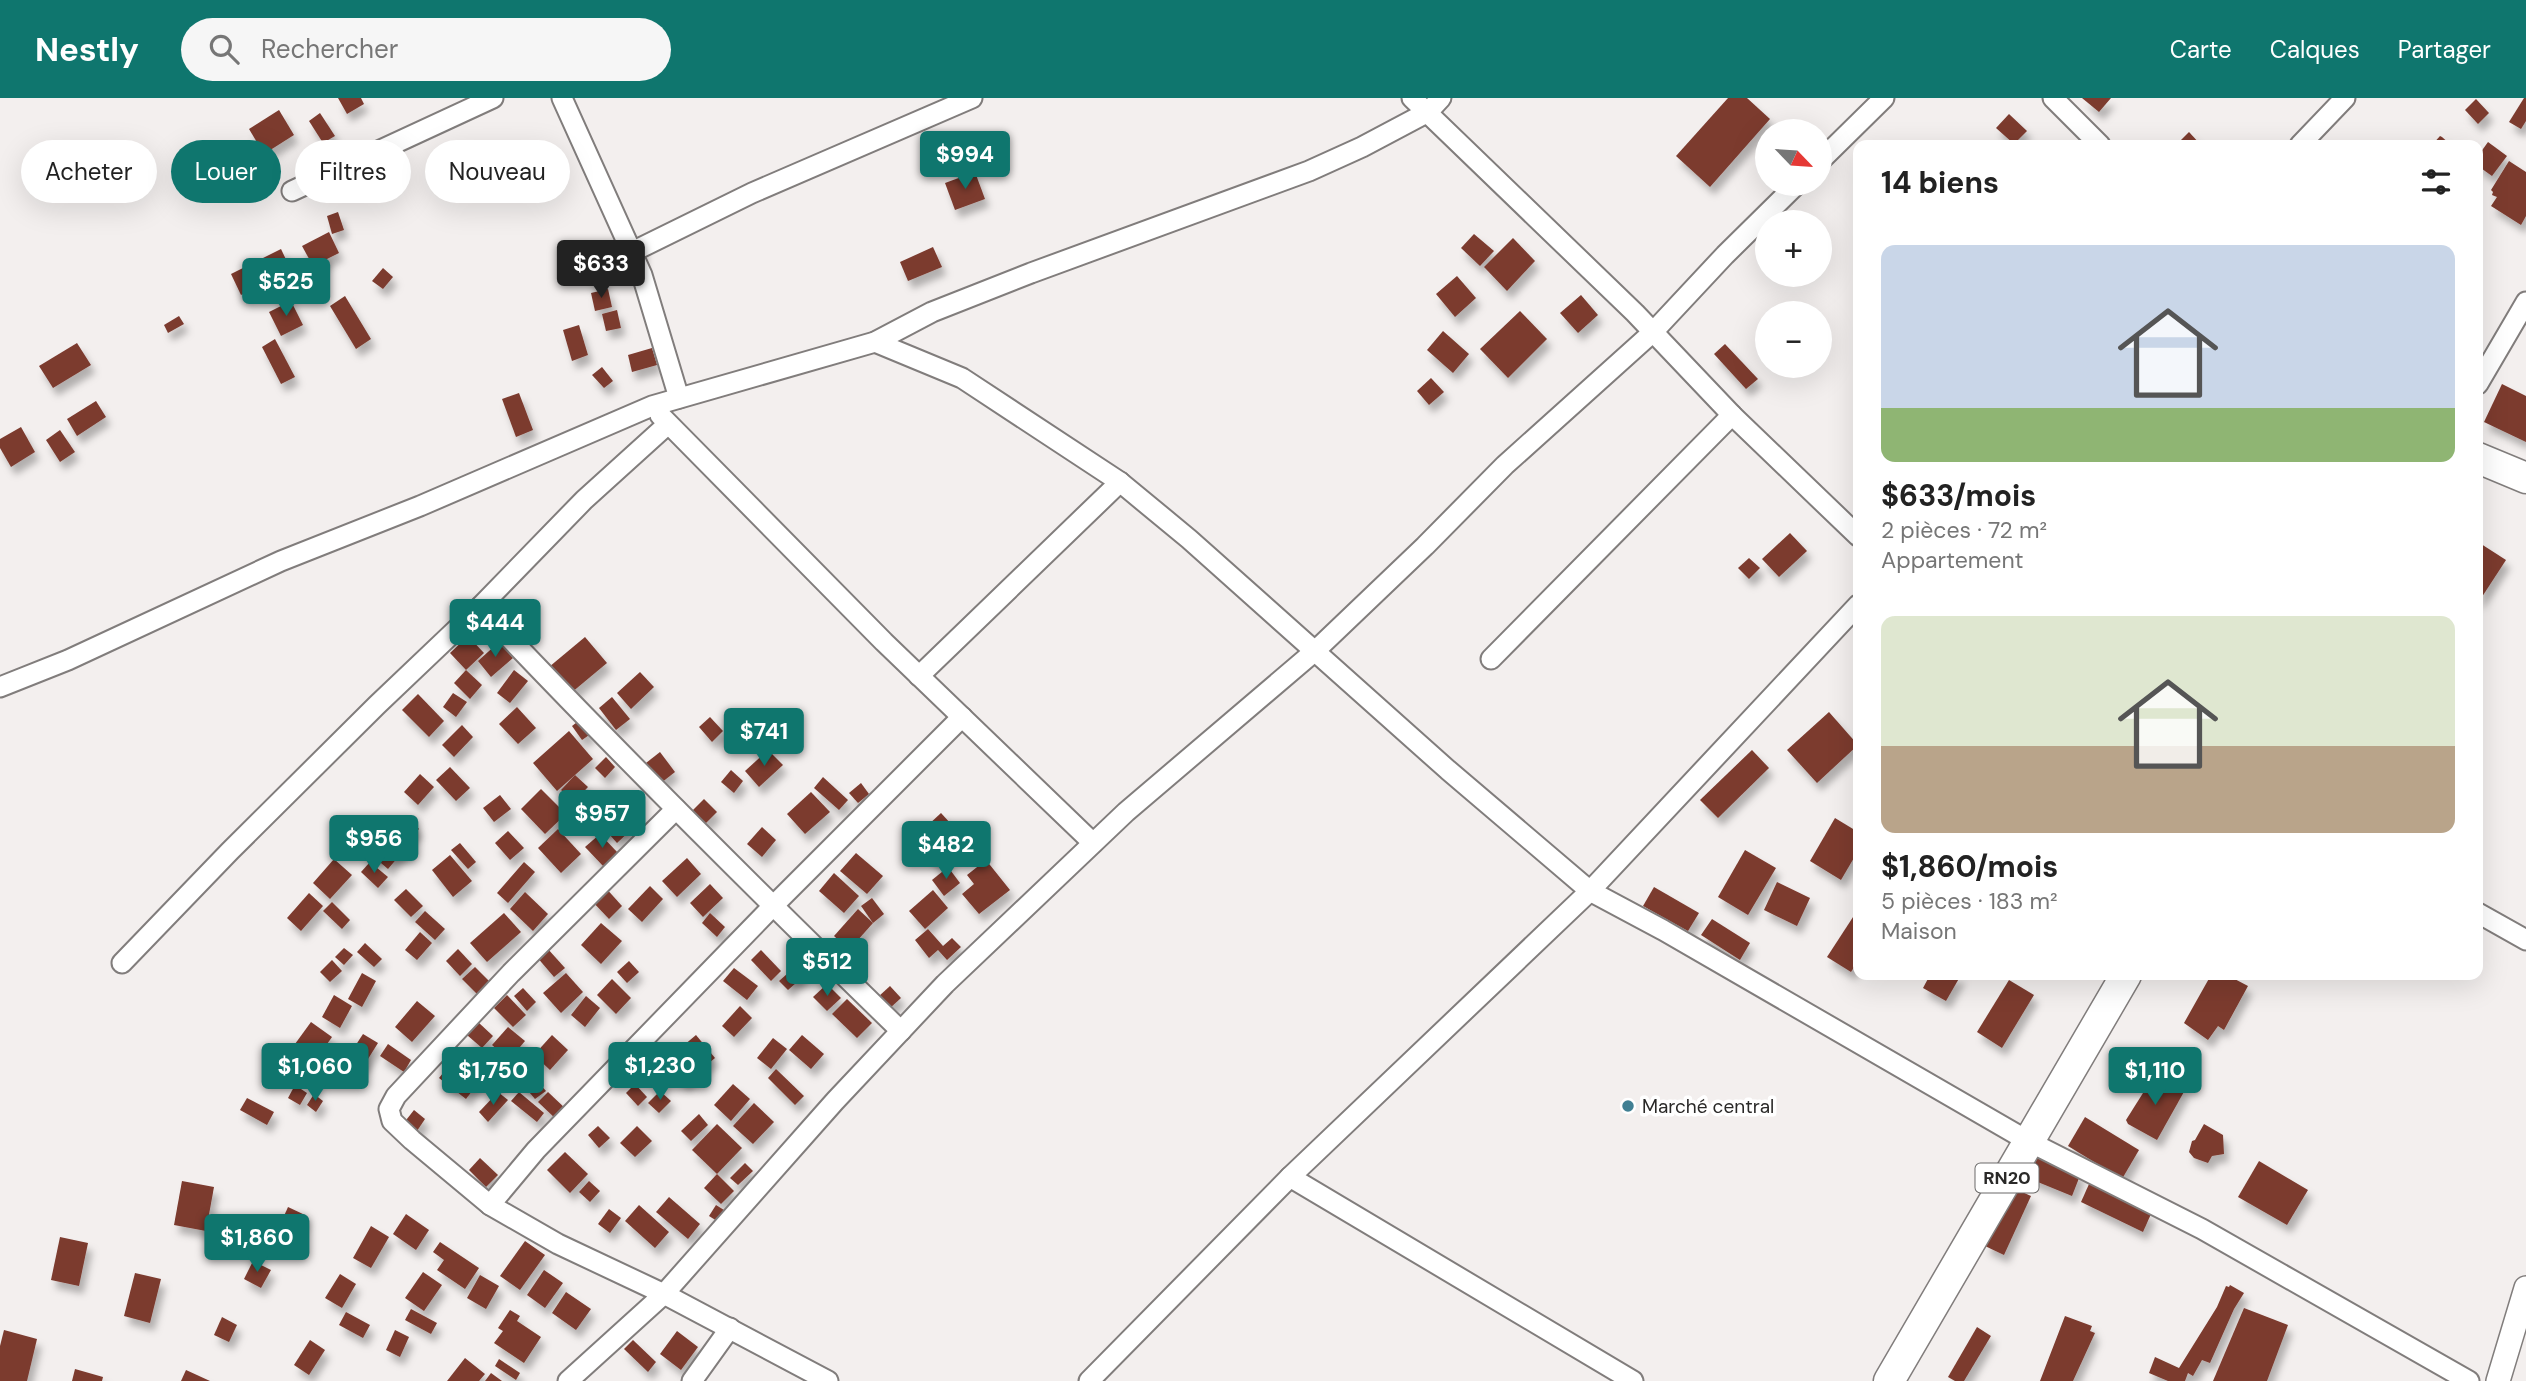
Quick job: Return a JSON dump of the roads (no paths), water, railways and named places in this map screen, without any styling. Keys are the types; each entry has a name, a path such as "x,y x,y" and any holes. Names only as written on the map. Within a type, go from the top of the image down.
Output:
{"main road":[{"path":"2483,460 2526,478"},
{"name":"RN20","path":"1889,1381 2123,980"}],"street":[{"path":"292,191 492,98"},
{"path":"562,98 642,275 679,398"},
{"path":"632,252 752,193 972,98"},
{"path":"1412,98 1434,105 1732,415 1853,531"},
{"path":"1832,149 1884,98"},
{"path":"2053,98 2095,140"},
{"path":"2305,140 2345,98"},
{"path":"0,687 68,660 281,561 420,506 652,406 875,342 932,312 1308,171 1362,147 1434,105"},
{"path":"568,1381 664,1294 945,984 1126,812 1315,651 1505,465 1653,332 1785,196"},
{"path":"2483,375 2526,302"},
{"path":"875,342 962,378 1120,482 1189,539 1448,770 1590,891 1663,930 2028,1141 2202,1229 2469,1381"},
{"path":"652,406 919,676 1093,843"},
{"path":"1491,659 1732,415"},
{"path":"122,963 584,500 668,424"},
{"path":"919,676 1120,482"},
{"path":"480,607 676,809 901,1031"},
{"path":"1089,1381 1290,1177 1590,891 1853,610"},
{"path":"490,1205 536,1150 773,906 962,717"},
{"path":"676,809 511,973 396,1096 388,1110 392,1121 412,1140 490,1205 558,1244 664,1294 828,1381"},
{"path":"2483,916 2526,940"},
{"path":"1290,1177 1633,1381"},
{"path":"2498,1381 2526,1288"},
{"path":"692,1381 730,1328"}],"place":[{"name":"Marché central","path":"1628,1106"}]}
